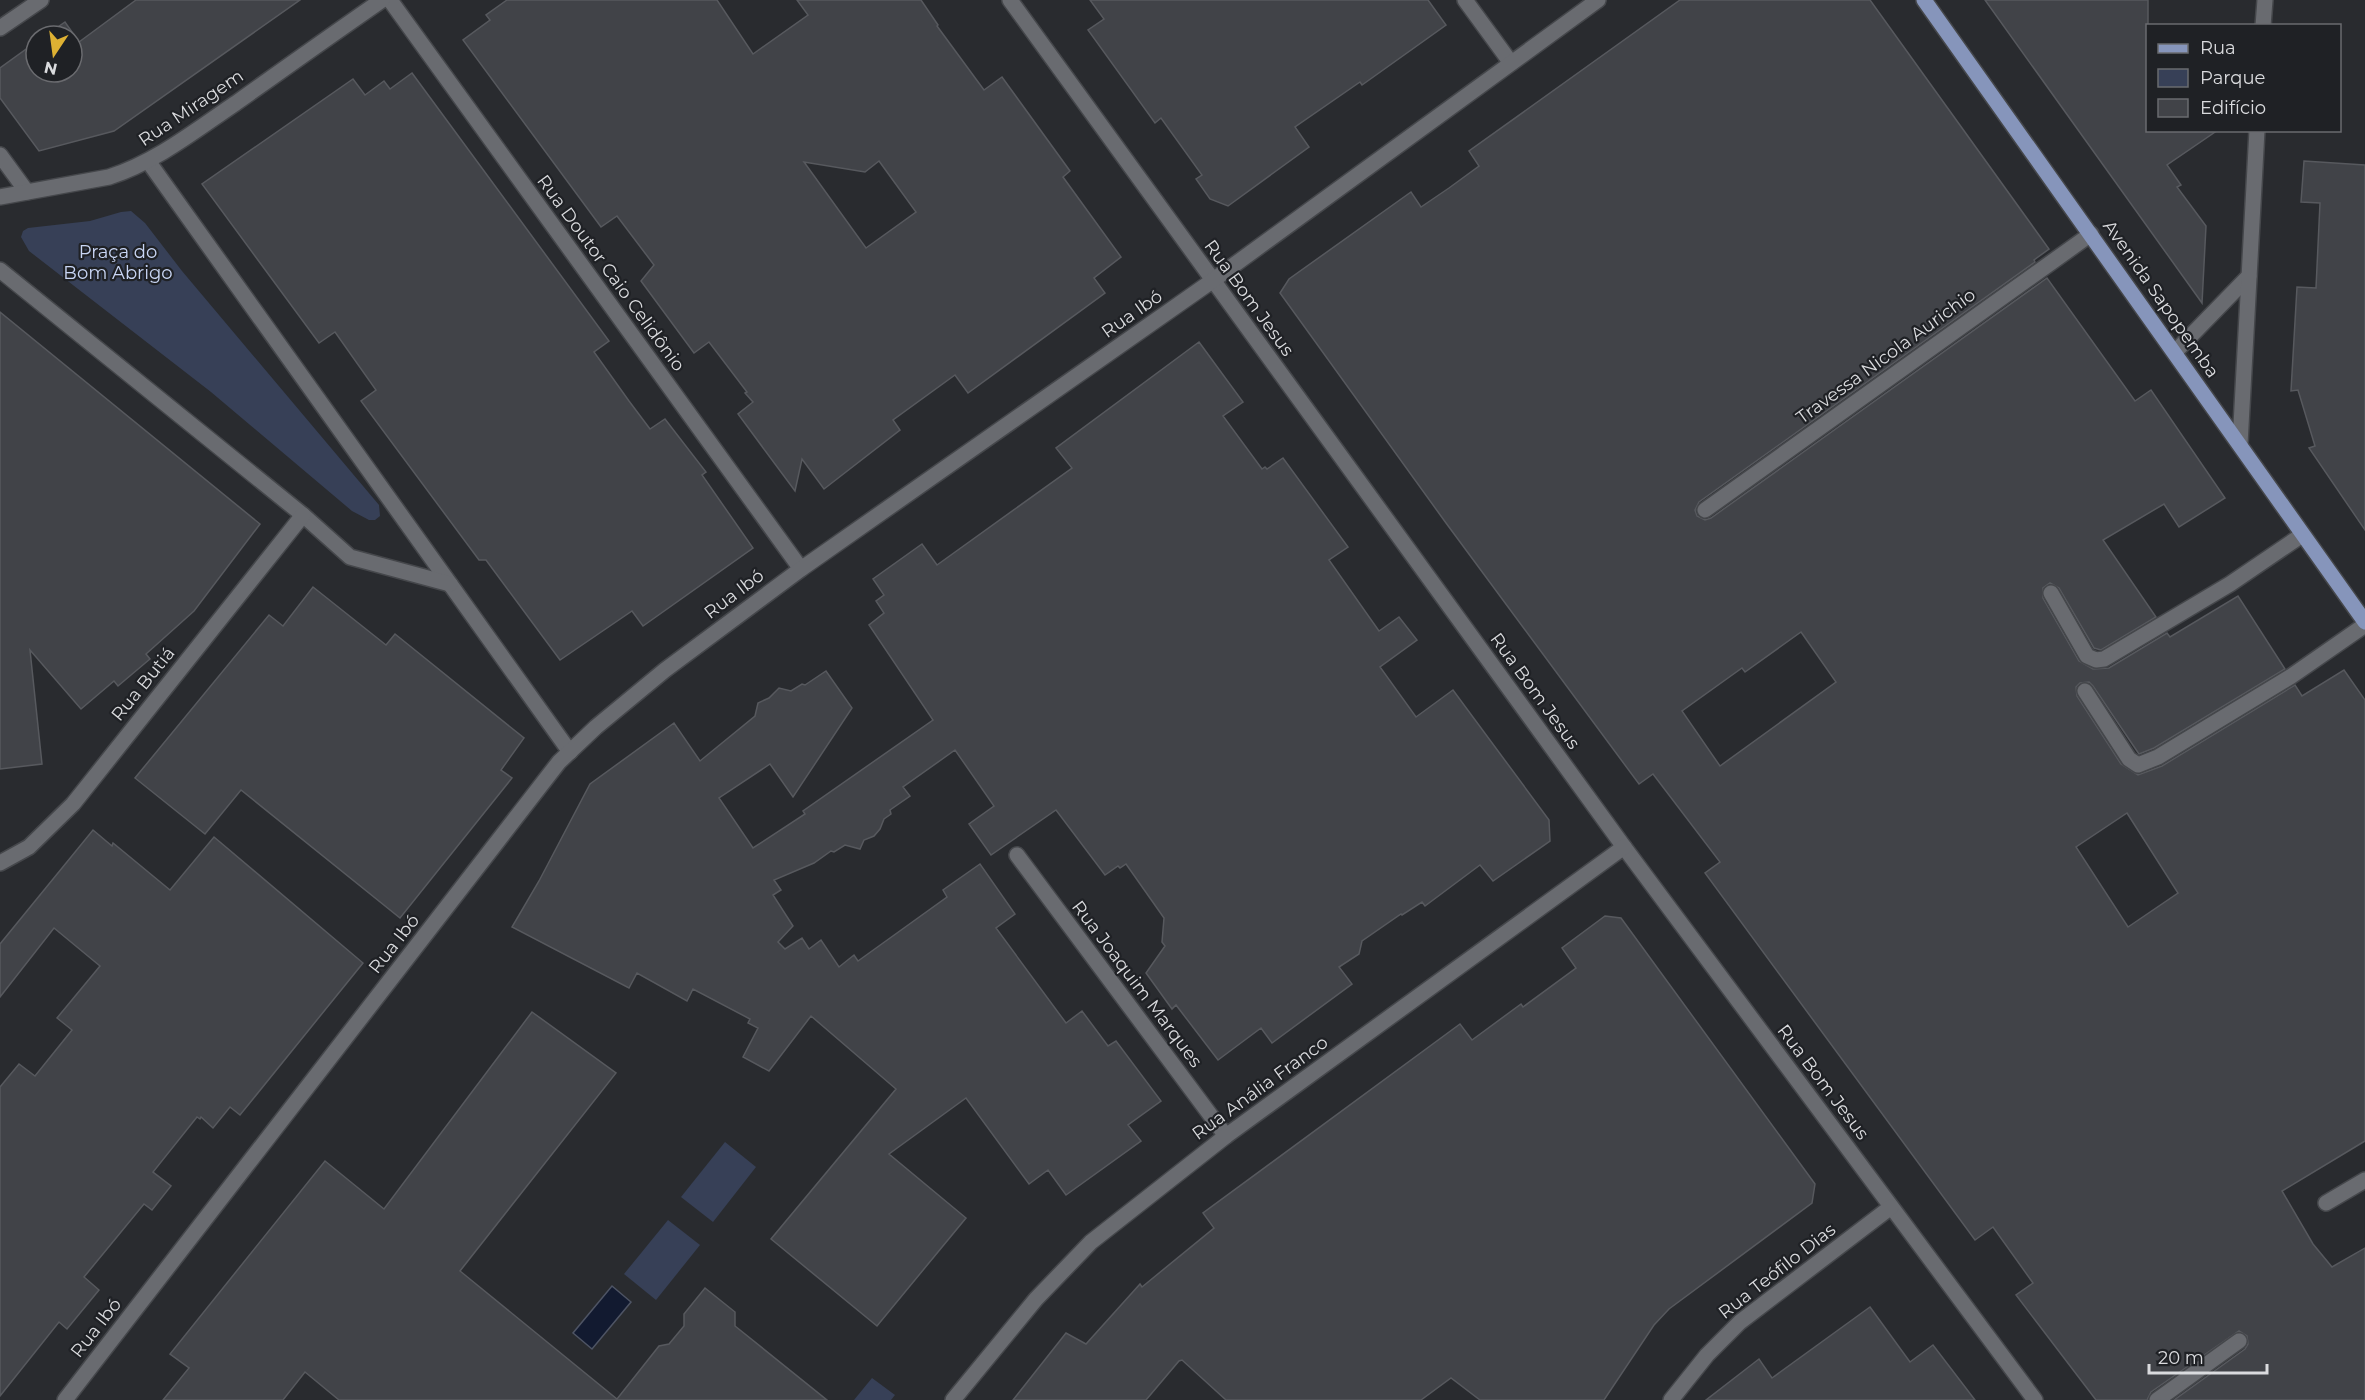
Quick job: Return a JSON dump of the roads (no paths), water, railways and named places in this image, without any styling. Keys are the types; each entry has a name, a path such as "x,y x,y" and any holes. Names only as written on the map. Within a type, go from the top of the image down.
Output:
{"main road":[{"name":"Avenida Sapopemba","path":"1924,0 2365,623"}],"street":[{"path":"0,28 41,0"},
{"name":"Rua Miragem","path":"0,197 109,177 148,161 382,0"},
{"name":"Rua Doutor Caio Celidônio","path":"390,0 801,569"},
{"name":"Rua Bom Jesus","path":"1010,0 1624,847 2035,1400"},
{"path":"1465,0 1511,63"},
{"name":"Rua Ibó","path":"65,1400 559,762 596,727 665,670 801,569 1212,281 1598,0"},
{"path":"2264,24 2265,0"},
{"path":"2240,444 2258,132"},
{"path":"0,155 27,192"},
{"path":"148,161 570,752"},
{"name":"Travessa Nicola Aurichio","path":"1705,510 2091,234"},
{"path":"0,270 303,516 350,557 450,584"},
{"path":"2175,352 2249,276"},
{"name":"Rua Butiá","path":"0,863 29,847 73,804 303,516"},
{"path":"2051,593 2087,656 2096,660 2104,659 2230,584 2302,536"},
{"path":"2085,691 2129,759 2138,765 2158,757 2290,677 2365,623"},
{"name":"Rua Anália Franco","path":"953,1400 1036,1299 1091,1242 1226,1137 1624,847"},
{"name":"Rua Joaquim Marques","path":"1017,855 1226,1137"},
{"path":"2326,1203 2365,1180"},
{"name":"Rua Teófilo Dias","path":"1671,1400 1707,1355 1740,1322 1891,1207"},
{"path":"2157,1400 2239,1341"}],"park label":[{"name":"Praça do Bom Abrigo","path":"118,262"}]}
